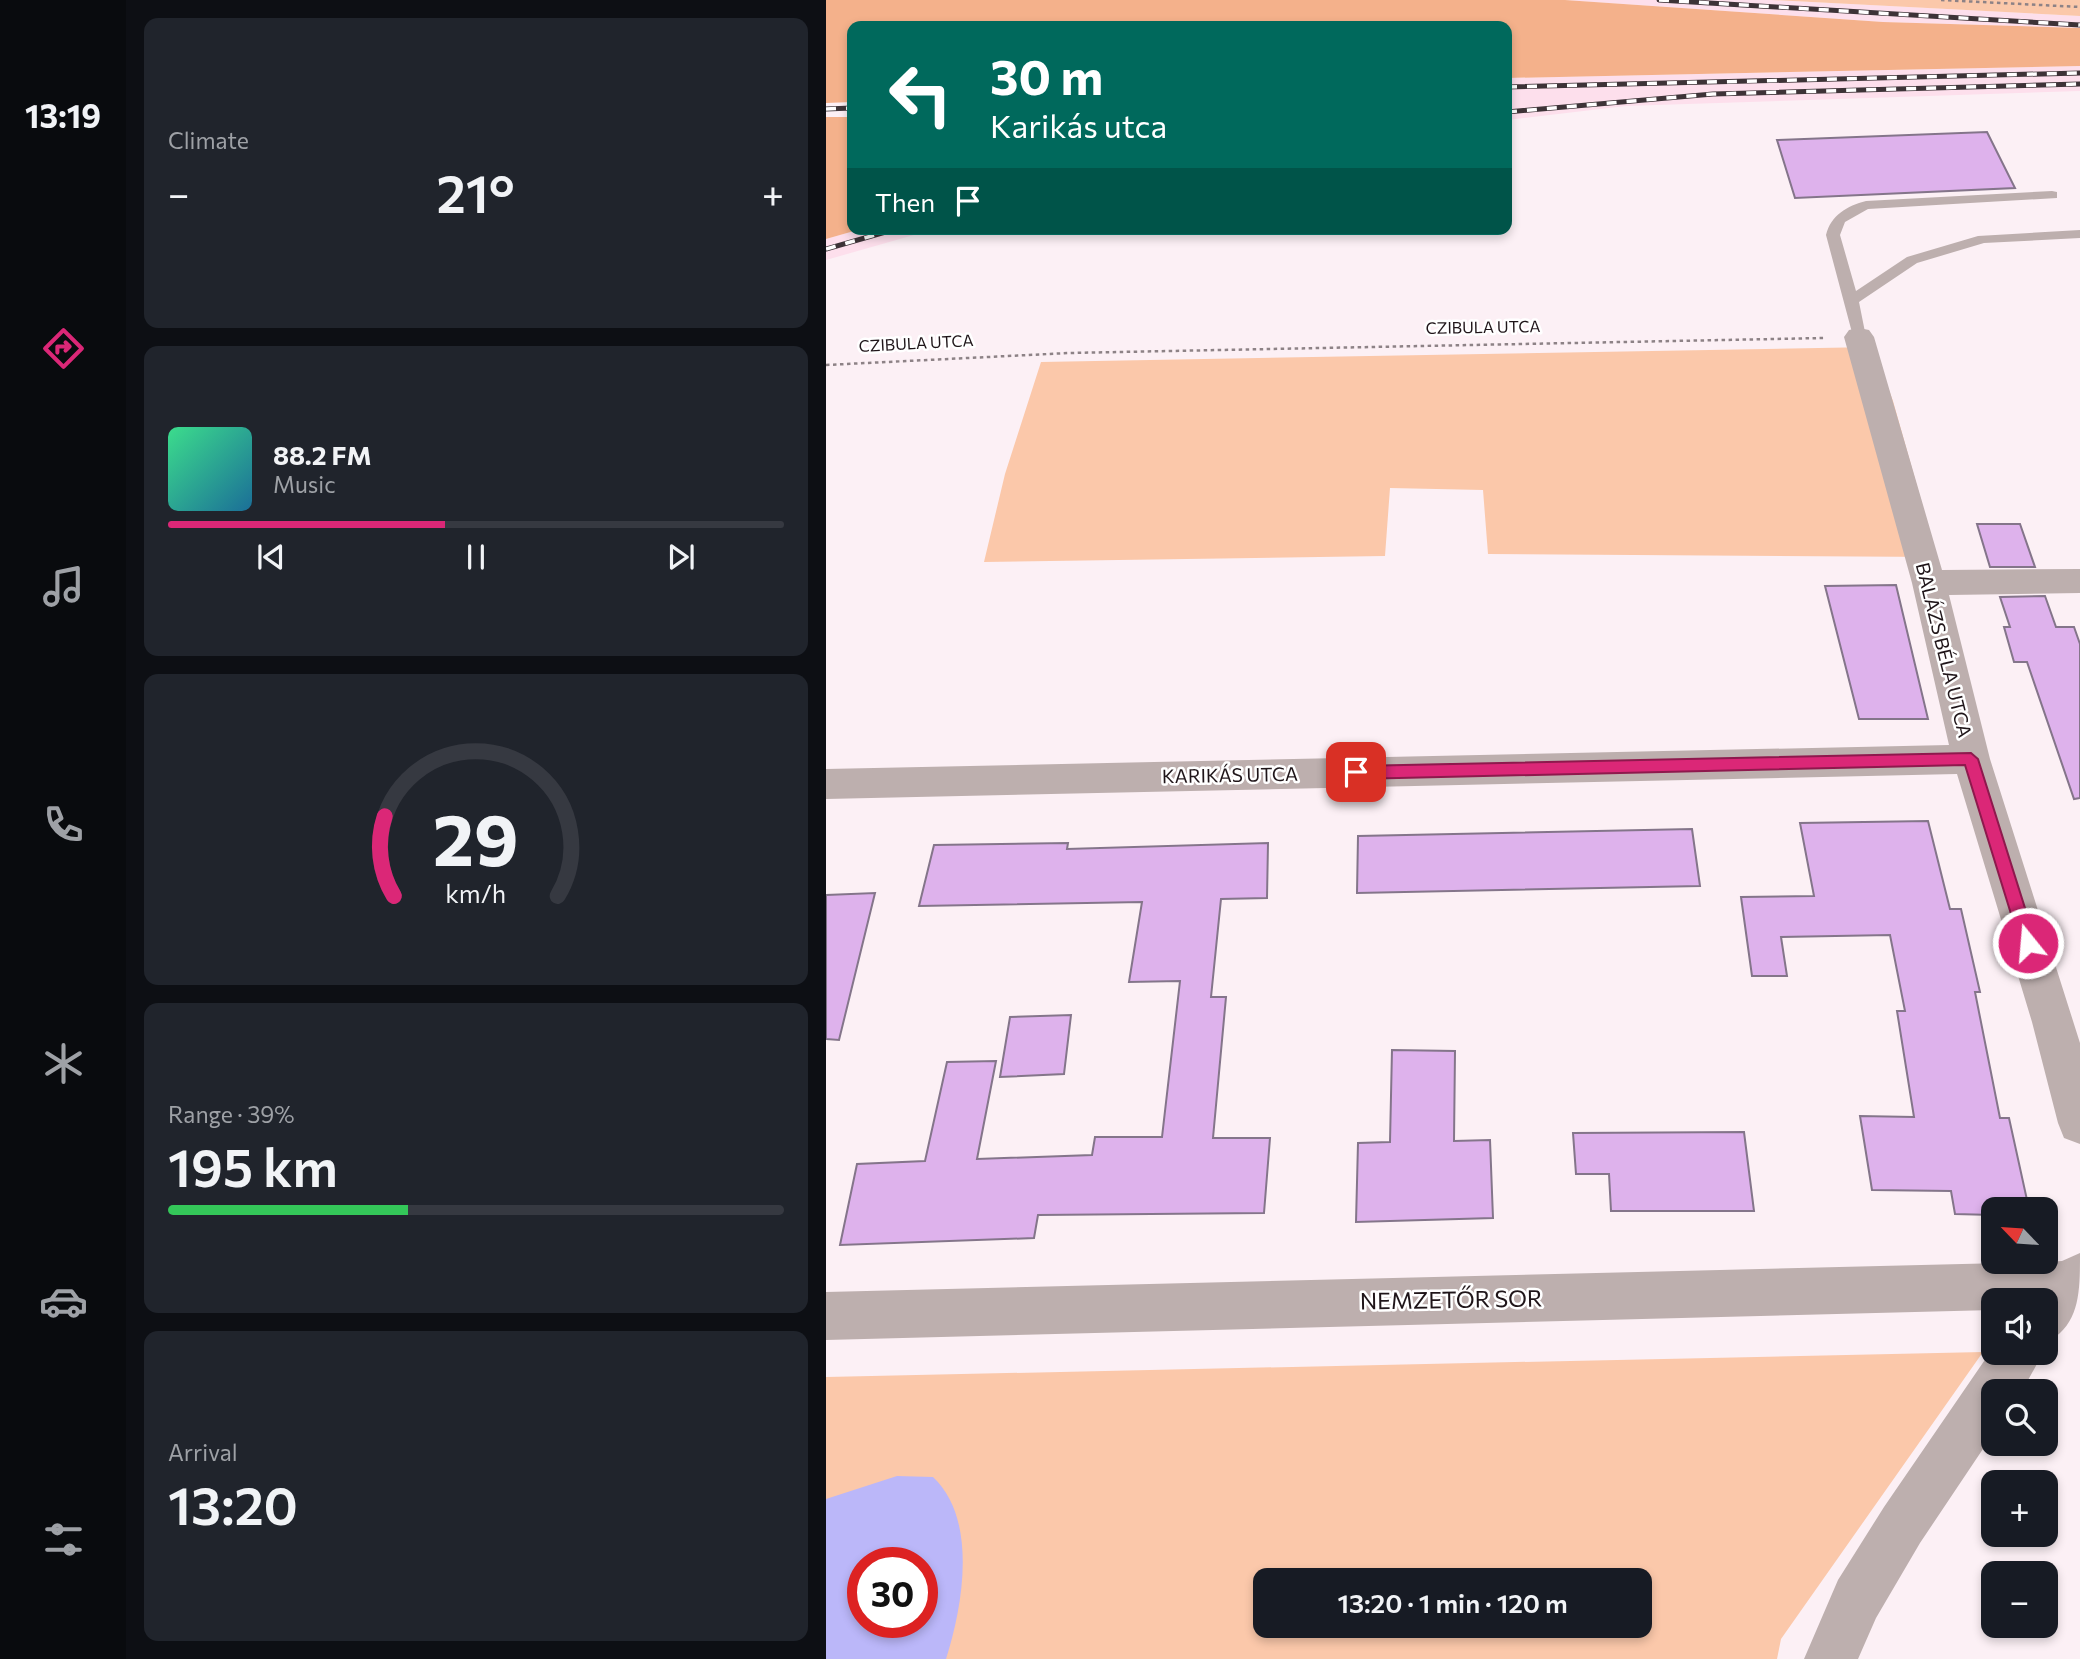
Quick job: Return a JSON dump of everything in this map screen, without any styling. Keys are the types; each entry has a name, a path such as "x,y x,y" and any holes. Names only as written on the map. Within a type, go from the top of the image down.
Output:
{"street":[{"name":"BALÁZS BÉLA UTCA","path":"1859,337 1929,583 1971,759 2053,1022 2080,1123"},
{"path":"1929,583 2080,581"},
{"name":"KARIKÁS UTCA","path":"826,784 1971,759"},
{"path":"2058,1304 2078,1280"},
{"name":"NEMZETŐR SOR","path":"826,1316 2078,1280"},
{"path":"1831,1659 1857,1599 1895,1536 2012,1365"}],"lane":[{"path":"1859,337 1852,300 1833,234 1835,225 1852,210 1866,205 2052,195"},
{"path":"1852,300 1912,260 1983,239 2080,234"}],"path":[{"path":"1941,0 2080,7"},
{"path":"2019,0 2031,4"},
{"name":"CZIBULA UTCA","path":"826,365 1069,354 1859,337"}],"shaded area":[{"path":"826,0 1565,0 1883,22 2080,28 2080,66 1512,78 1512,21 847,21 847,102 826,103"},
{"path":"1565,0 1771,0 2080,16 2080,28 1883,22"},
{"path":"1771,0 2080,0 2080,16"},
{"path":"2080,66 2080,91 1626,106 1512,119 1512,78"},
{"path":"826,117 847,117 847,233 826,239"},
{"path":"847,233 914,235 826,260 826,239"},
{"path":"1873,347 1893,401 1937,557 1488,554 1483,490 1390,488 1385,556 984,562 1005,474 1041,362"},
{"path":"1981,1352 1781,1639 1777,1659 826,1659 826,1377"},
{"path":"897,1476 933,1477 947,1495 956,1516 963,1564 957,1614 946,1659 826,1659 826,1499"}],"building":[{"path":"1987,132 2015,188 1795,198 1777,140"},
{"path":"1977,524 2020,524 2035,567 1990,567"},
{"path":"1896,585 1928,719 1859,719 1825,586"},
{"path":"2045,596 2056,627 2074,627 2080,644 2080,798 2074,799 2027,662 2014,662 2004,627 2010,627 2000,597"},
{"path":"1928,821 1950,909 1961,909 1980,992 1975,992 2000,1118 2009,1118 2026,1197 1981,1197 1981,1215 1955,1214 1951,1191 1872,1190 1860,1116 1914,1117 1897,1011 1905,1011 1890,935 1781,937 1787,976 1752,976 1741,897 1814,896 1800,823"},
{"path":"1692,829 1700,886 1357,893 1358,836"},
{"path":"1068,843 1067,849 1268,843 1267,898 1221,899 1211,997 1226,997 1213,1138 1270,1138 1264,1213 1038,1215 1034,1238 840,1245 857,1164 925,1161 947,1062 996,1061 977,1159 1092,1155 1095,1137 1162,1137 1180,981 1129,982 1142,902 919,906 934,845"},
{"path":"875,893 839,1040 826,1039 826,895"},
{"path":"1071,1015 1064,1074 1000,1077 1010,1017"},
{"path":"1392,1050 1455,1051 1454,1141 1490,1140 1493,1218 1356,1222 1358,1143 1390,1142"},
{"path":"1744,1132 1754,1211 1611,1211 1609,1174 1576,1174 1573,1133"}],"railway":[{"path":"1659,0 2080,25"},
{"path":"1512,87 2080,73"},
{"path":"1512,112 1713,94 2080,84"},
{"path":"826,109 847,108"},
{"path":"826,249 875,235"}],"route":[{"path":"1356,772 1971,759 2028,943"}]}
